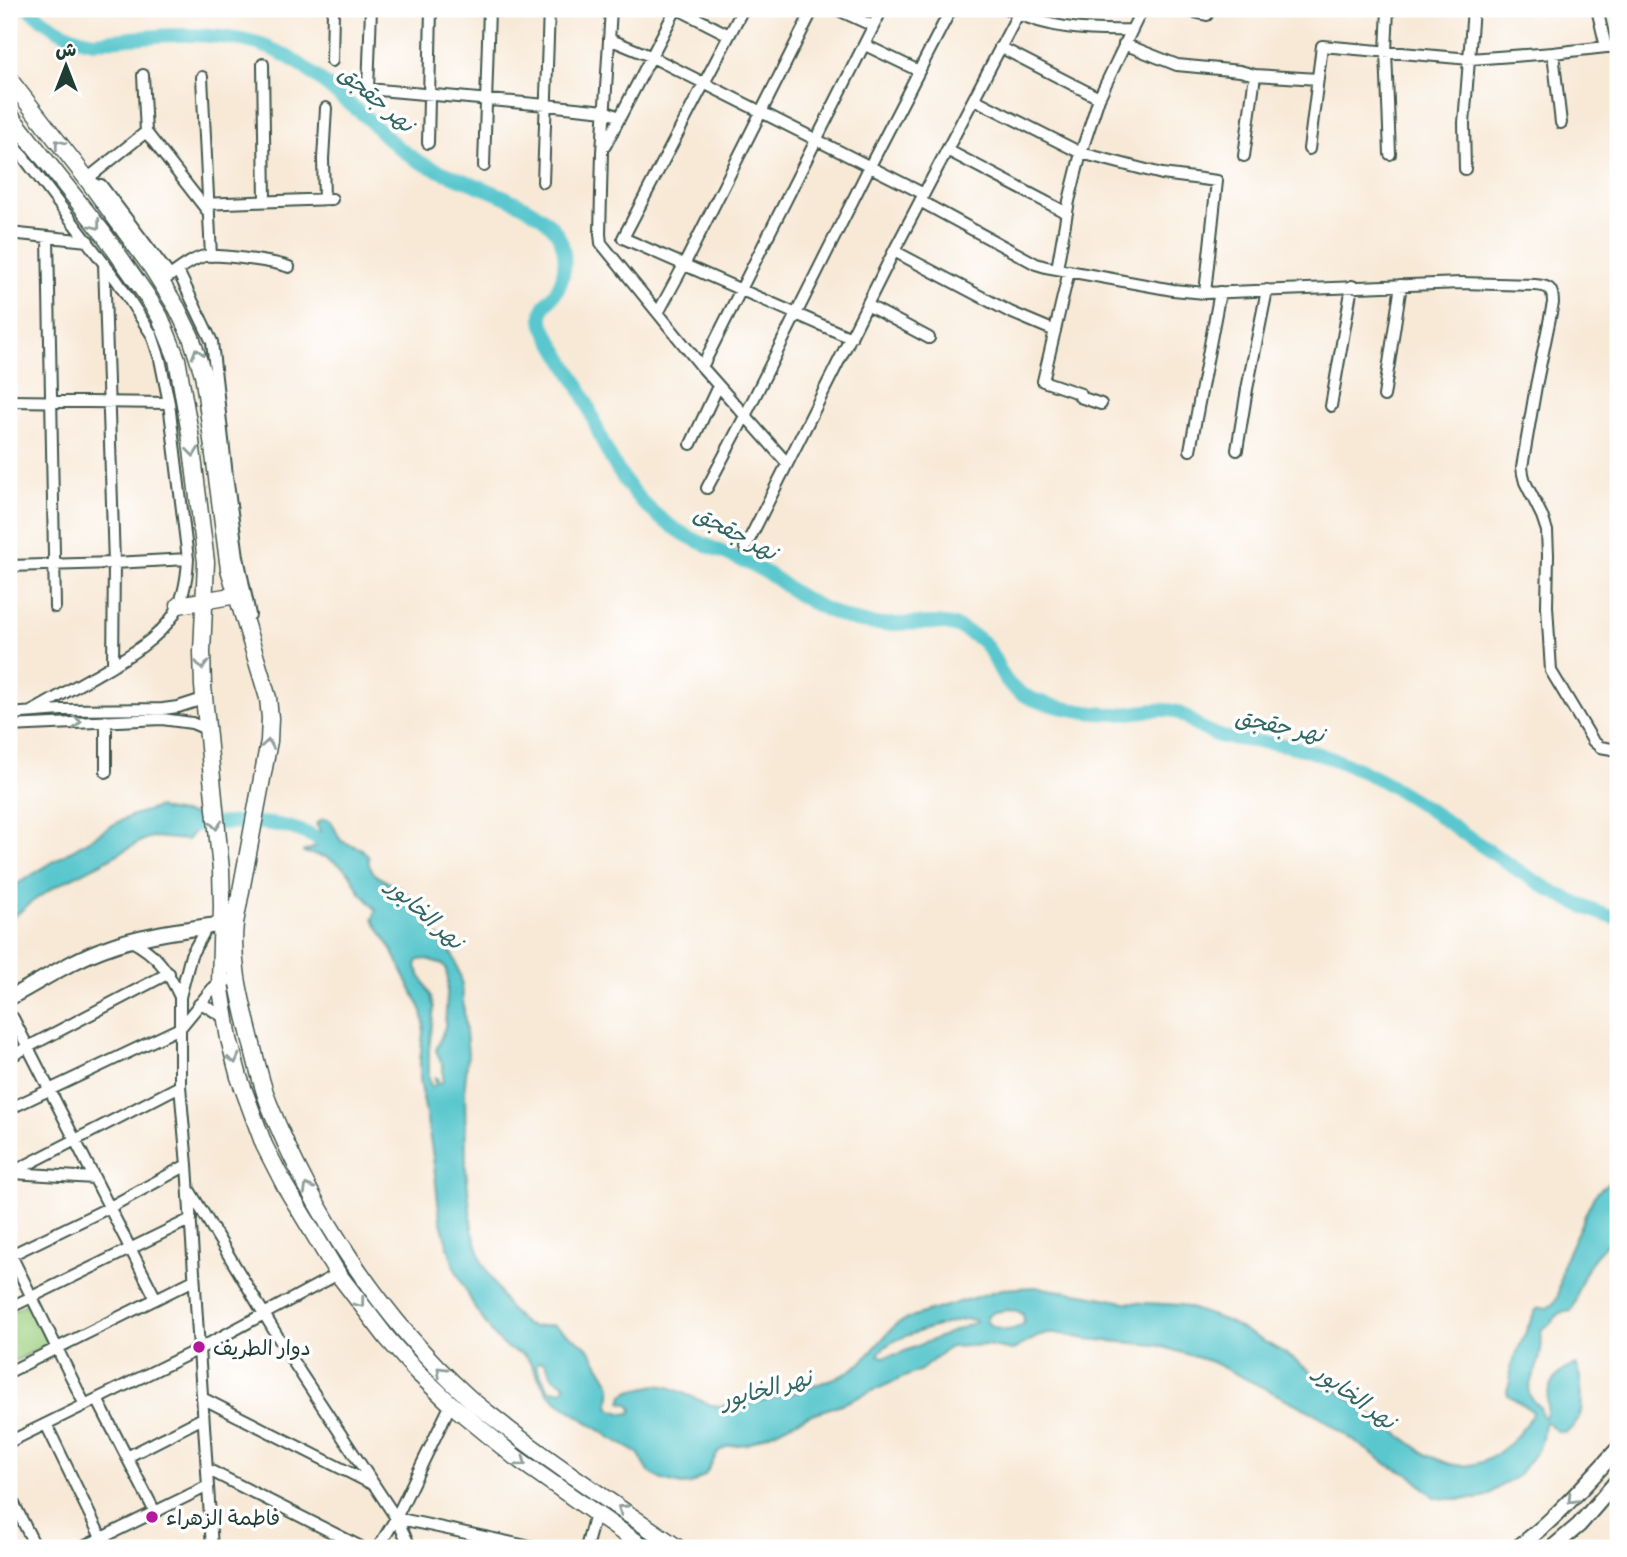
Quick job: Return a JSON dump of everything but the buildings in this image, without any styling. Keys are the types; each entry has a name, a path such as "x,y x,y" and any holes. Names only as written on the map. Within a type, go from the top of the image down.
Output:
{"highway":[{"path":"9,79 170,276 203,374 229,569 270,707 269,740 246,859 221,925"},
{"path":"9,114 103,233 140,285 173,344 182,383 206,562 203,699 221,870 221,925 233,936 225,1018 239,1077 264,1145 285,1186 338,1274 417,1372 515,1457 645,1548"},
{"path":"179,605 237,595"},
{"path":"228,981 268,1102 300,1175 360,1272 397,1321 431,1362 468,1398 535,1450 678,1548"}],"main road":[{"path":"9,998 90,955 130,940 221,925"},
{"path":"1517,1548 1555,1516 1618,1449"},
{"path":"1552,1548 1579,1525 1618,1480"}],"street":[{"path":"332,61 333,9"},
{"path":"371,9 368,89 605,111 619,117"},
{"path":"428,143 431,9"},
{"path":"484,166 489,9"},
{"path":"543,182 549,9"},
{"path":"611,9 602,152 601,243 702,368 787,463"},
{"path":"602,152 677,9 729,35"},
{"path":"743,9 624,238 851,338"},
{"path":"658,313 813,9"},
{"path":"836,9 873,26"},
{"path":"702,368 882,9"},
{"path":"707,488 951,9"},
{"path":"1057,269 1067,213 1099,98 1142,9"},
{"path":"1181,9 1207,15"},
{"path":"1388,9 1386,51 1390,154"},
{"path":"1465,169 1464,123 1473,9"},
{"path":"1597,9 1606,47"},
{"path":"746,548 894,251 1000,47 1012,11 1062,28 1132,30"},
{"path":"609,39 704,82 870,166 1036,264 1173,290 1205,293 1461,283 1544,285 1550,288 1553,303 1536,386 1523,474 1547,531 1547,619 1553,676 1592,741 1600,747 1618,750"},
{"path":"1124,44 1177,65 1255,75 1318,79"},
{"path":"865,45 919,71"},
{"path":"1309,149 1322,46 1470,60 1618,47"},
{"path":"1000,47 1099,98"},
{"path":"1553,53 1561,123"},
{"path":"263,64 265,201"},
{"path":"143,75 146,132 206,207"},
{"path":"1244,156 1255,75"},
{"path":"202,77 206,207 211,256"},
{"path":"974,99 1082,153 1163,174 1217,181 1205,293"},
{"path":"206,207 265,201 328,199 323,159 326,108"},
{"path":"90,176 146,132"},
{"path":"9,138 104,263 138,310 152,335 169,402 188,559 186,583 179,605 161,630 113,665 30,712"},
{"path":"947,150 1067,213"},
{"path":"9,223 13,233 88,241"},
{"path":"48,237 55,607"},
{"path":"894,251 1010,312 1055,331"},
{"path":"251,622 238,557 212,342 170,276 202,257 211,256 278,263 289,267"},
{"path":"104,263 114,563 113,665"},
{"path":"1069,271 1043,381 1101,404"},
{"path":"1384,396 1401,285"},
{"path":"1331,407 1352,286"},
{"path":"1237,450 1267,289"},
{"path":"1190,450 1220,292"},
{"path":"867,305 929,338"},
{"path":"691,444 718,386"},
{"path":"9,401 169,402"},
{"path":"9,566 188,559"},
{"path":"9,714 163,709 203,699"},
{"path":"9,726 162,719 192,723 206,729"},
{"path":"106,721 106,772"},
{"path":"215,1547 206,1469 180,1086 180,997 191,955 221,925"},
{"path":"130,940 152,954 169,973 180,997"},
{"path":"9,1056 169,973"},
{"path":"9,1109 180,1028 213,988 228,981"},
{"path":"199,1004 225,1018"},
{"path":"13,1018 156,1299"},
{"path":"10,1173 180,1086"},
{"path":"85,1405 9,1254 110,1207 187,1165"},
{"path":"10,1173 94,1178"},
{"path":"188,1187 264,1314 396,1518 411,1548"},
{"path":"9,1308 191,1219"},
{"path":"9,1442 199,1349 338,1274"},
{"path":"9,1372 194,1280"},
{"path":"202,1398 375,1485"},
{"path":"97,1399 155,1512"},
{"path":"379,1548 451,1404"},
{"path":"127,1457 203,1418"},
{"path":"46,1424 103,1543"},
{"path":"206,1469 363,1548"},
{"path":"81,1548 103,1543 155,1512 208,1486"},
{"path":"9,1493 36,1548"},
{"path":"586,1548 595,1514"},
{"path":"396,1518 536,1548"}],"green space":[{"path":"28,1303 49,1344 9,1364 9,1313"}],"water":[{"path":"159,807 200,816 202,827 187,840 152,837 145,839 56,886 9,921 9,889 118,822"},
{"path":"323,819 331,821 341,841 362,849 368,856 373,872 404,891 421,909 428,928 446,943 454,958 461,978 468,1054 465,1084 466,1169 472,1229 482,1262 509,1309 526,1325 553,1325 585,1345 611,1385 610,1409 624,1414 631,1413 629,1404 621,1402 623,1395 656,1385 669,1387 711,1405 720,1406 748,1404 791,1394 843,1375 861,1363 896,1324 914,1316 1002,1289 1035,1287 1125,1302 1181,1305 1227,1321 1285,1353 1429,1456 1460,1466 1479,1463 1497,1454 1512,1441 1530,1417 1532,1411 1508,1395 1511,1366 1535,1311 1547,1308 1558,1296 1563,1263 1594,1196 1618,1172 1618,1235 1605,1245 1589,1267 1571,1311 1559,1313 1541,1330 1540,1357 1529,1388 1529,1395 1540,1407 1545,1418 1552,1382 1564,1370 1576,1365 1582,1396 1578,1421 1565,1432 1557,1431 1547,1422 1544,1423 1538,1449 1518,1476 1487,1496 1476,1499 1446,1499 1434,1497 1410,1475 1388,1465 1316,1414 1212,1362 1157,1345 1047,1334 1013,1350 986,1345 951,1347 921,1370 810,1415 748,1444 728,1446 719,1451 705,1475 691,1484 682,1485 662,1480 649,1472 639,1454 611,1438 547,1392 528,1359 508,1349 496,1338 476,1310 454,1267 440,1219 420,1079 424,1023 422,1011 392,950 373,919 376,910 361,894 350,874 326,857 302,852 321,843 322,836 316,824","holes":["426,959 443,964 448,980 445,1027 436,1050 443,1066 443,1081 439,1084 435,1077 433,1087 429,1079 429,1050 434,1008 416,967 419,960","1017,1311 1023,1314 1024,1323 1010,1330 1000,1329 986,1321 988,1316 995,1312","959,1320 976,1322 898,1354 883,1357 878,1355 891,1343 902,1338","537,1363 545,1363 553,1377 565,1385 564,1389 549,1390 536,1366"]}],"waterway":[{"name":"نهر جقجق","path":"29,9 59,30 94,42 197,35 238,39 270,48 310,72 413,158 517,202 550,224 562,243 564,262 558,288 543,308 543,325 580,389 602,441 618,470 651,510 682,533 754,566 804,598 848,619 882,624 936,623 963,630 987,647 1003,676 1014,689 1040,702 1099,713 1174,711 1219,736 1290,746 1358,769 1423,806 1550,890 1618,919"},
{"name":"نهر الخابور","path":"186,826 246,822 284,826 302,831 337,852"}],"place":[{"name":"دوار الطريف","path":"199,1347"},
{"name":"فاطمة الزهراء","path":"152,1517"}]}
